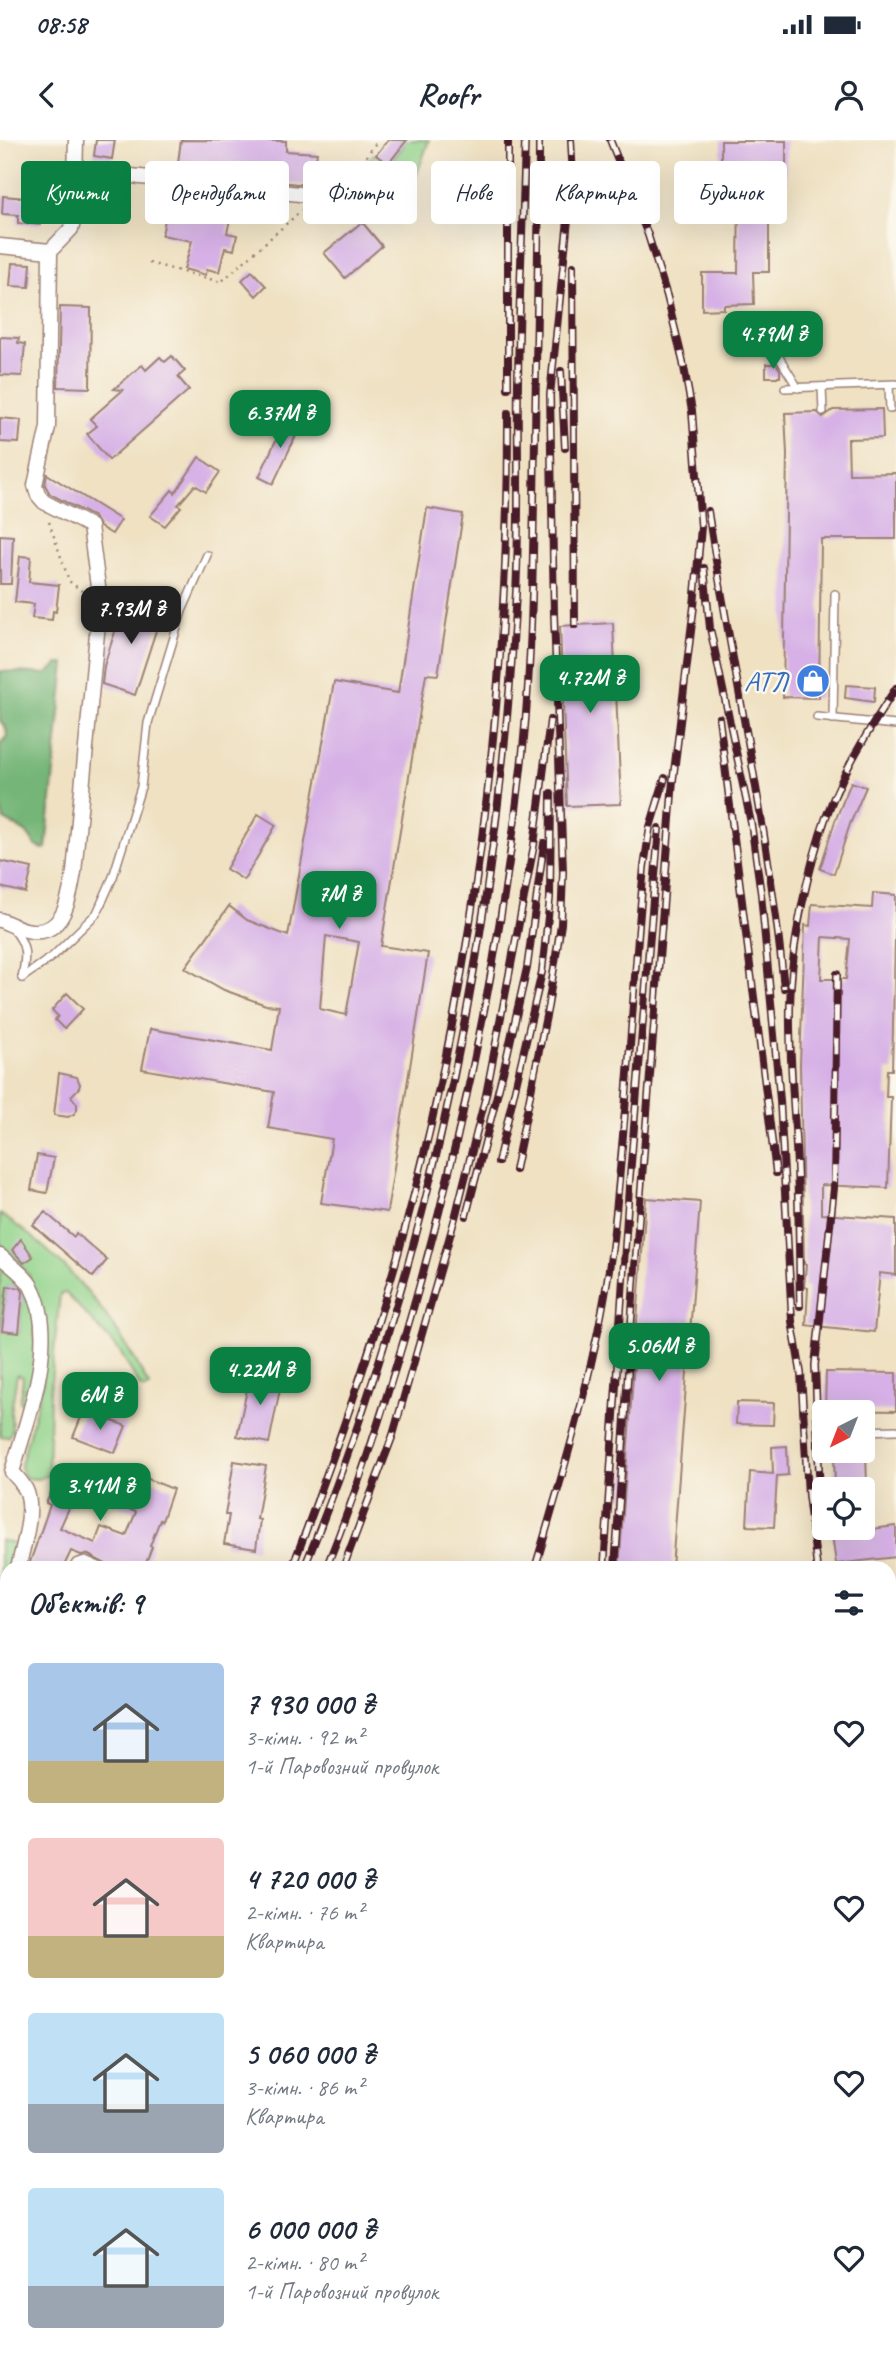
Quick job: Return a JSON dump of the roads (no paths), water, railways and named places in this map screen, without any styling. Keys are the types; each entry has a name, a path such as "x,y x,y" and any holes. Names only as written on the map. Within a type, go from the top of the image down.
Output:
{"street":[{"path":"75,161 76,140"},
{"path":"131,176 303,194"},
{"path":"1,920 29,931 51,927 60,920 75,872 100,602 90,526 44,502 35,485 48,427 50,251 72,224"},
{"path":"0,246 50,251"},
{"path":"0,1256 30,1284 37,1301 41,1324 39,1377 6,1467 27,1492 29,1504 20,1561"}],"lane":[{"path":"775,349 798,388"},
{"path":"785,388 892,385 890,409"},
{"path":"822,387 823,411"},
{"path":"1,920 22,940 26,955 22,978 53,956 97,913 113,877 141,787 148,723 170,648 182,611 207,555"},
{"path":"834,719 835,594"},
{"path":"817,717 896,725"},
{"path":"875,1431 896,1430"}],"railway":[{"path":"508,140 508,388"},
{"path":"307,1561 349,1451 388,1332 422,1211 451,1090 474,967 493,843 507,718 516,593 525,140"},
{"path":"329,1561 375,1434 434,1233 479,1035 513,835 525,727 530,645 539,140"},
{"path":"571,140 572,161"},
{"path":"610,140 648,235 667,296 683,362 692,411 701,527 673,780 635,1267 615,1561"},
{"path":"515,1170 548,1006 561,924 563,872 550,395 568,224"},
{"path":"573,266 575,625"},
{"path":"561,371 565,448"},
{"path":"295,1561 350,1409 388,1288 426,1145 449,1042 482,834 494,729 507,518 508,413"},
{"path":"708,511 760,809 784,988"},
{"path":"704,568 710,628 751,823 761,894 780,1100 792,1321 801,1373 808,1495 816,1561"},
{"path":"800,1306 798,1185 790,1027 795,942 808,877 834,796 896,688"},
{"path":"719,718 776,1173"},
{"path":"346,1561 393,1435 455,1218 486,1095 534,845 550,720"},
{"path":"537,1561 580,1409 606,1289 622,1153 644,867 650,827 665,778"},
{"path":"498,1162 542,972 550,898 551,793"},
{"path":"604,1561 629,1187 659,828"},
{"path":"466,1216 527,968 544,843"},
{"path":"819,1477 815,1365 834,1188 837,974"}],"place":[{"name":"АТЛ","path":"813,681"}]}
